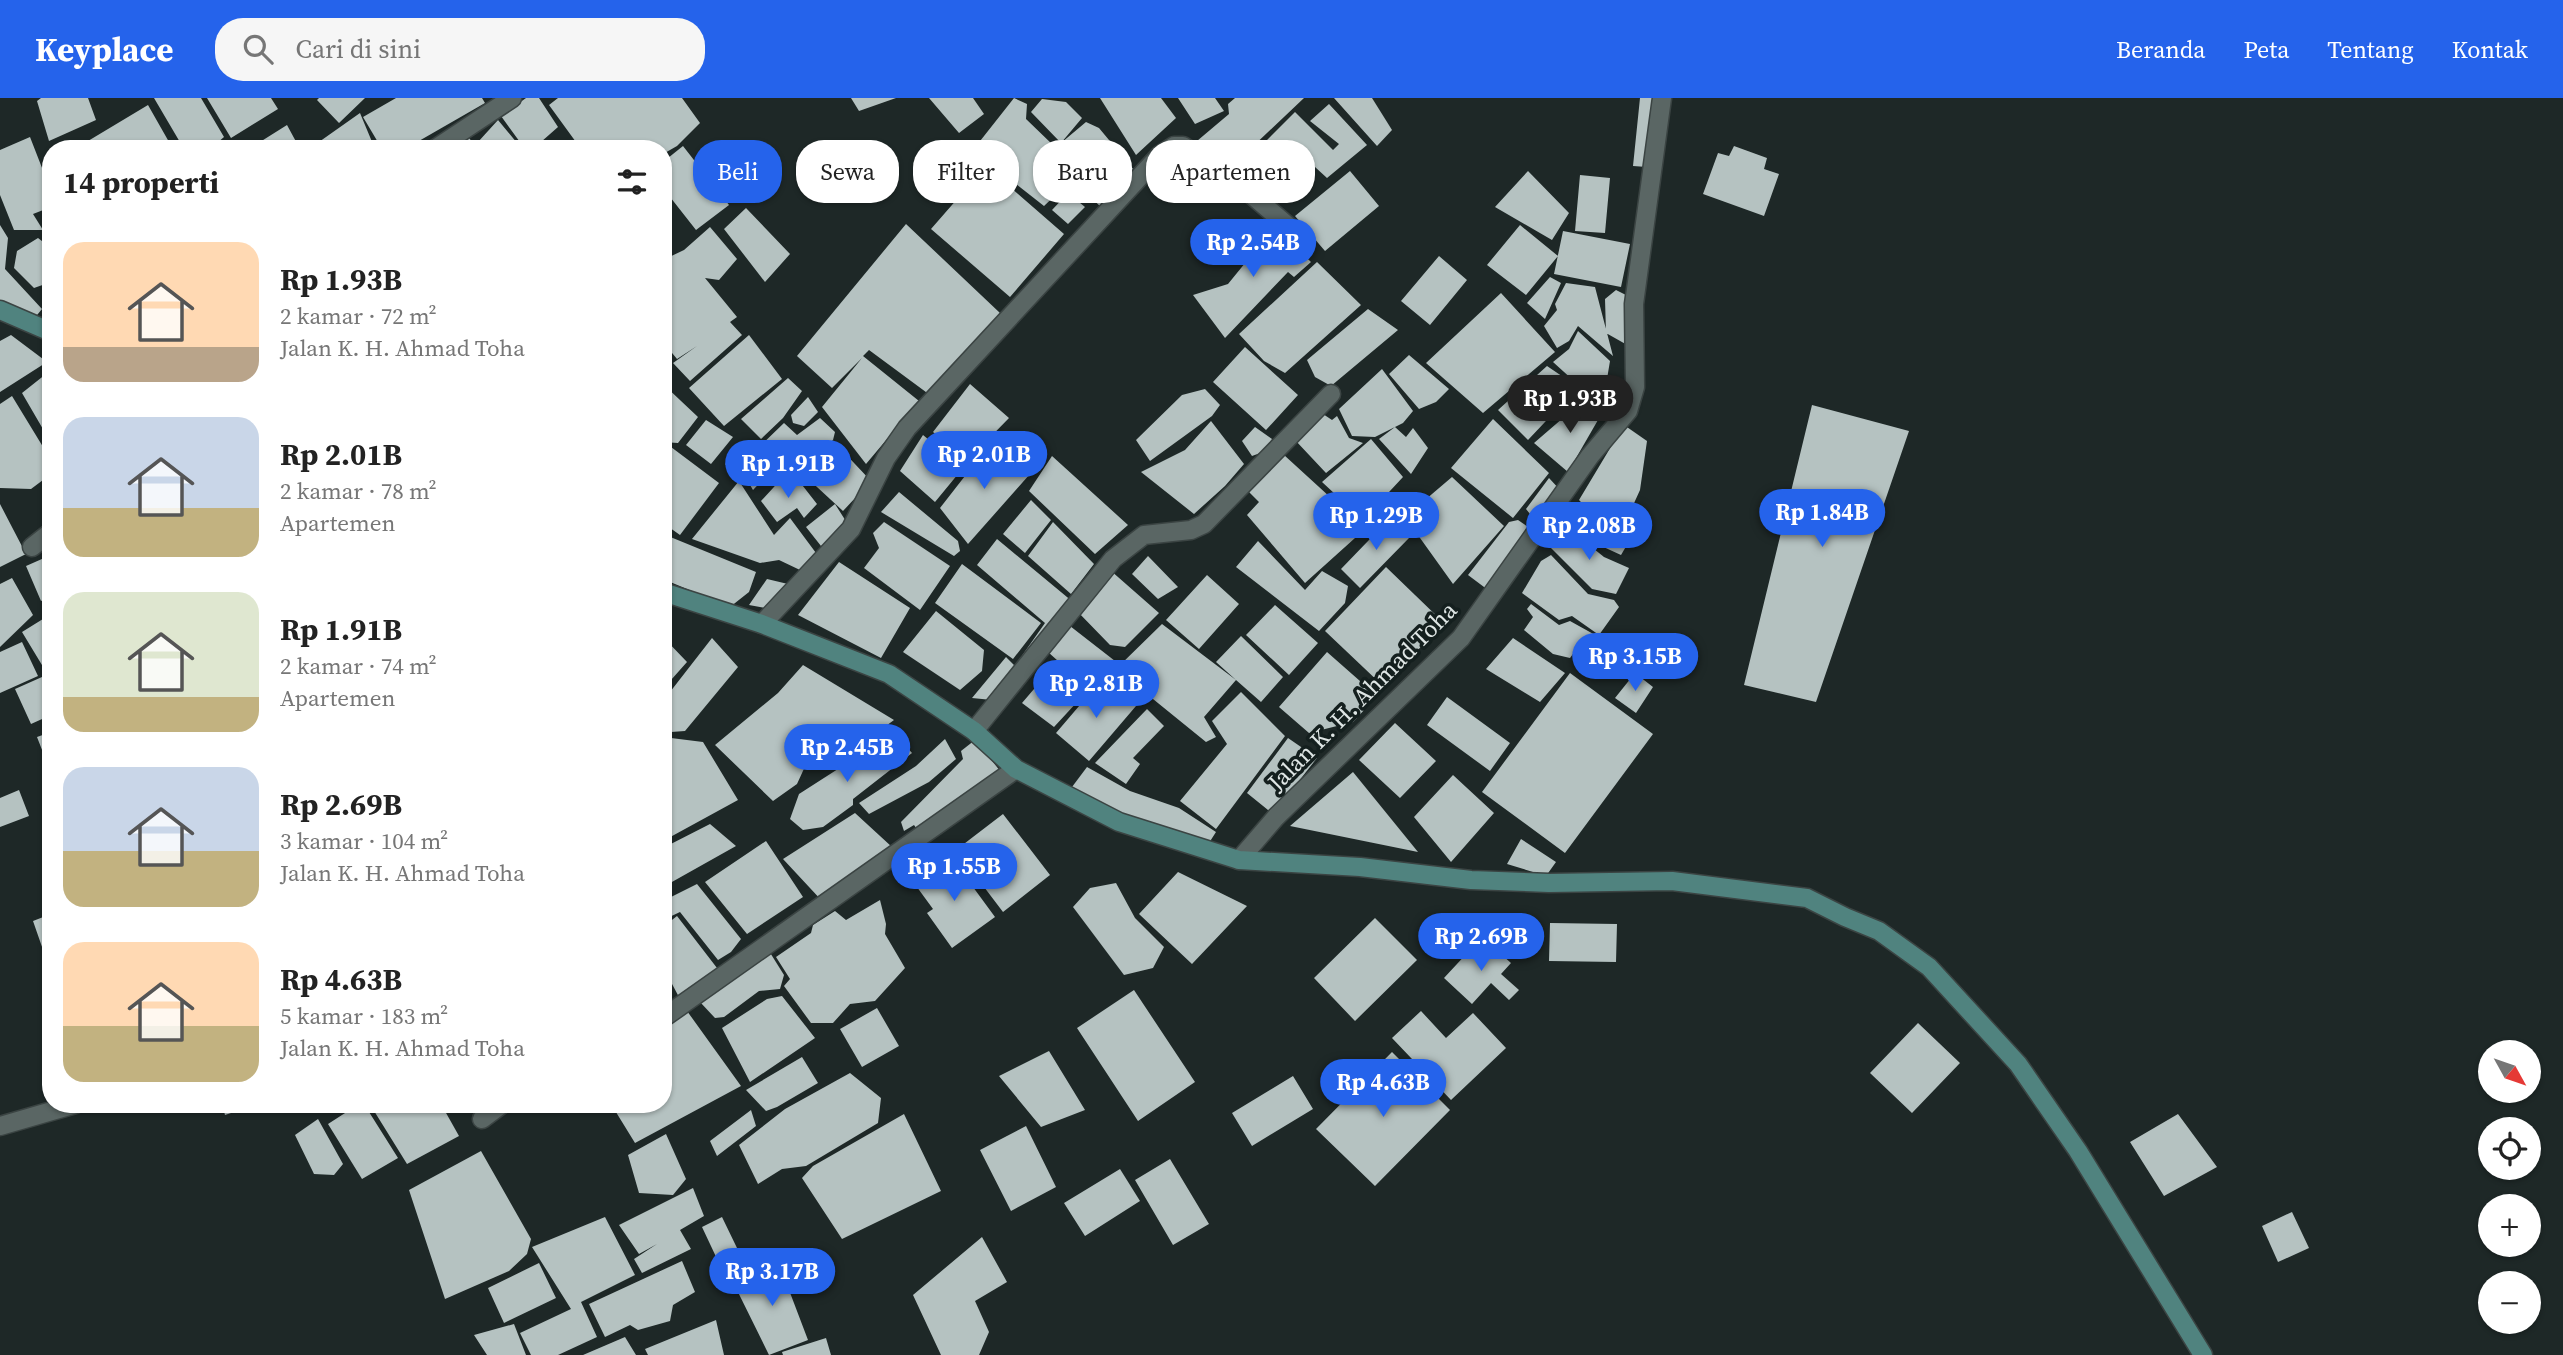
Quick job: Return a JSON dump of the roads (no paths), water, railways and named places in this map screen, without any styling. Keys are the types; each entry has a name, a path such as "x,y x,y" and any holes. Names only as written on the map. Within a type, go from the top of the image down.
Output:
{"street":[{"path":"449,140 512,98"},
{"name":"Jalan K. H. Ahmad Toha","path":"1239,860 1276,817 1461,638 1590,456 1628,411 1634,387 1634,304 1662,98"},
{"path":"762,624 851,528 886,458 907,428 1160,155 1174,146 1183,146 1238,183 1302,238"},
{"path":"0,310 42,328"},
{"path":"974,731 1113,559 1144,535 1191,530 1204,524 1331,394"},
{"path":"32,547 42,539"},
{"path":"672,595 762,624 889,674 974,731 1016,769 1118,822 1239,860 1360,867 1471,880 1549,883 1672,881 1807,898 1845,918 1879,931 1929,967 2018,1064 2078,1151 2203,1355"},
{"path":"672,1012 1016,769"},
{"path":"0,1126 45,1113"},
{"path":"482,1119 490,1113"}]}
